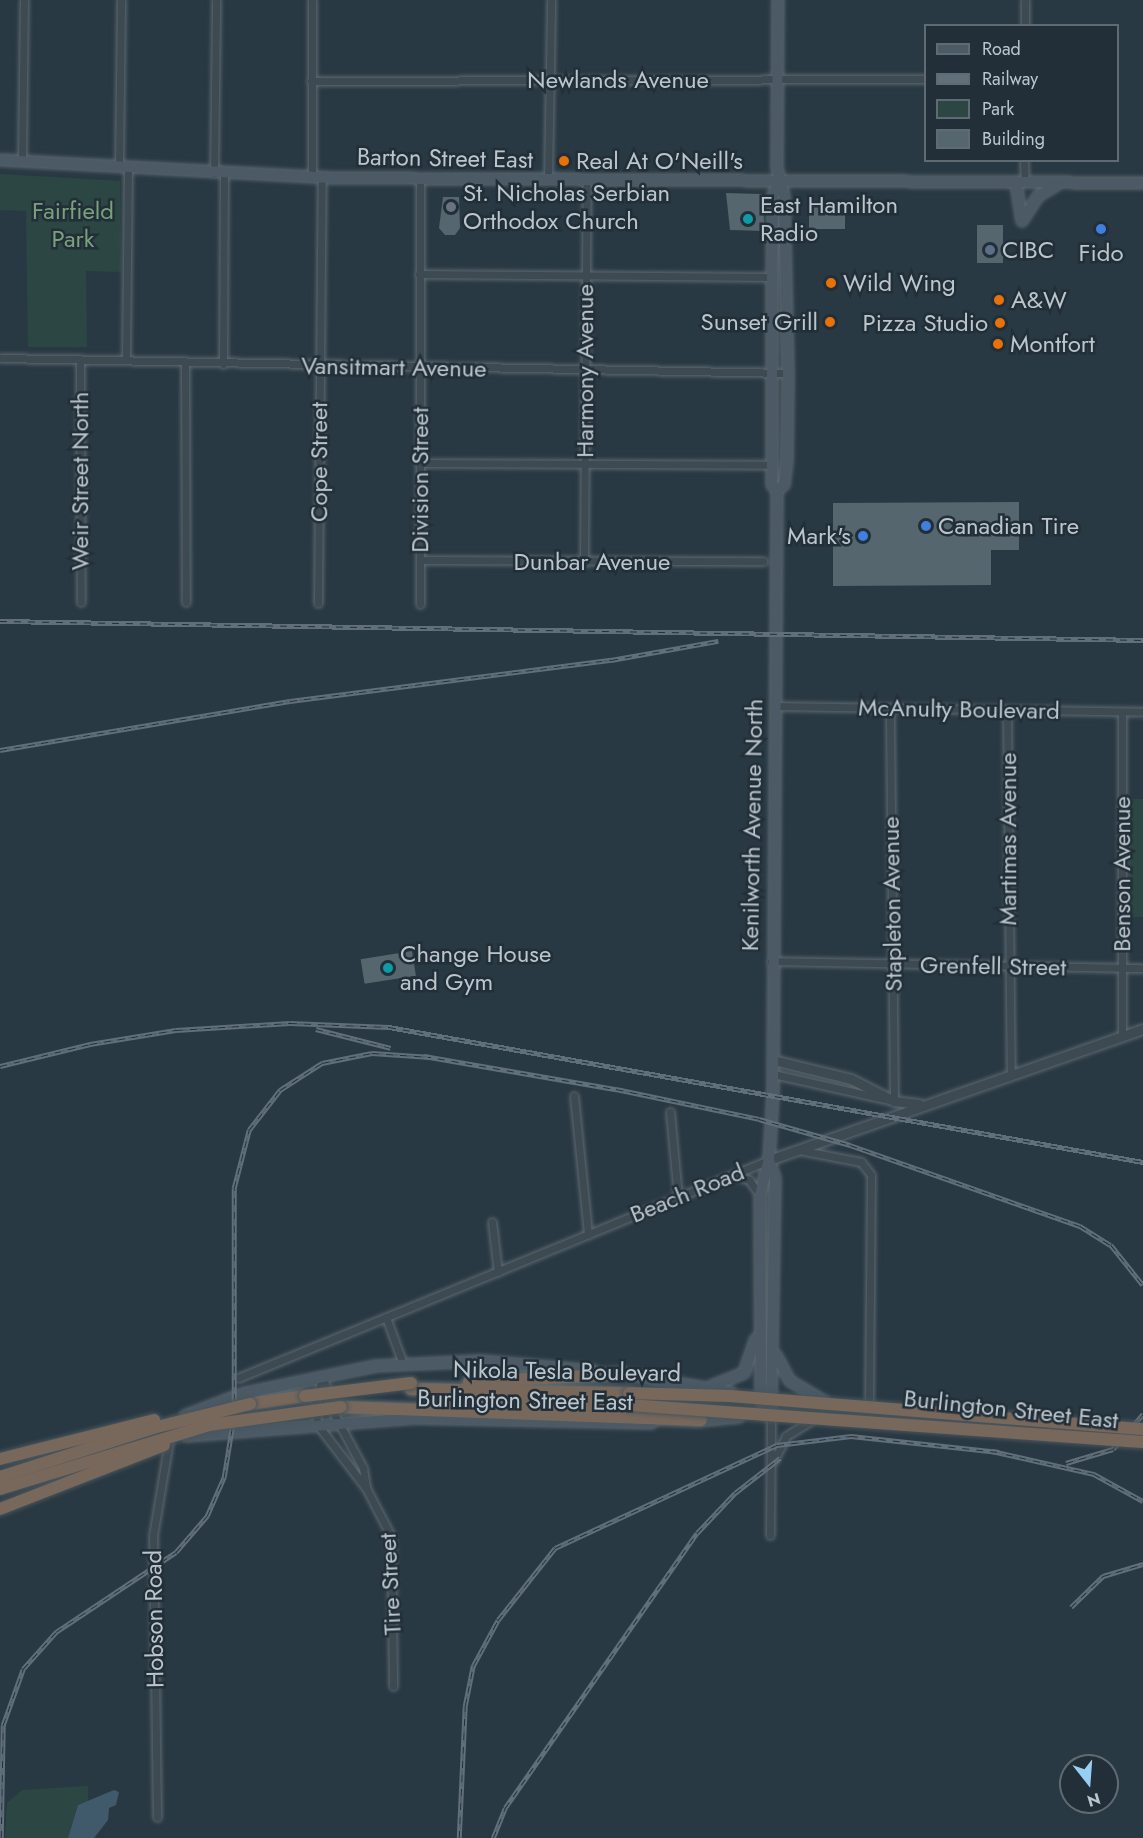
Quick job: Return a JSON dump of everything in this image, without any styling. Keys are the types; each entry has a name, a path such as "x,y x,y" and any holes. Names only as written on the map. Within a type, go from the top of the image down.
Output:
{"highway":[{"path":"0,1489 163,1438 268,1416 411,1395 623,1374"},
{"path":"0,1459 156,1420 305,1396 411,1395 588,1419 701,1420"},
{"name":"Nikola Tesla Boulevard","path":"411,1395 629,1399 730,1396 1143,1429"},
{"name":"Nikola Tesla Boulevard","path":"629,1399 1143,1443"},
{"path":"0,1477 157,1427 250,1404"},
{"path":"0,1509 205,1430 268,1416"}],"main road":[{"name":"Kenilworth Avenue North","path":"769,1415 760,1327 760,1195 769,1160 773,1074 771,961 777,490 772,485 772,277 773,196 778,182 778,0"},
{"name":"Barton Street East","path":"0,160 317,177 1143,183"},
{"name":"Kenilworth Avenue North","path":"777,490 784,485 787,456 788,373 784,196 778,182"},
{"path":"1020,183 1022,221 1038,196 1060,183"},
{"name":"Kenilworth Avenue North","path":"766,1397 773,1340 775,1178 769,1160"},
{"path":"705,1388 729,1383 744,1373 760,1327"},
{"path":"773,1340 777,1361 790,1381 831,1404"},
{"name":"Burlington Street East","path":"0,1484 121,1443 233,1397 323,1377 403,1364 481,1361 623,1374 766,1397 869,1408 1143,1429"},
{"name":"Burlington Street East","path":"121,1443 338,1422 414,1418 578,1425 769,1415 830,1416 1143,1443"}],"street":[{"path":"22,161 24,0"},
{"path":"121,0 126,358"},
{"path":"216,0 223,364"},
{"name":"Cope Street","path":"312,0 311,81 317,177 320,366 318,603"},
{"path":"548,180 551,0"},
{"path":"1025,0 1025,24"},
{"name":"Newlands Avenue","path":"311,81 924,79"},
{"path":"1020,183 1024,162"},
{"name":"Division Street","path":"420,177 420,604"},
{"name":"Harmony Avenue","path":"584,562 587,180"},
{"path":"419,274 772,277"},
{"name":"Vansitmart Avenue","path":"0,357 126,358 223,364 320,366 585,368 788,373"},
{"name":"Weir Street North","path":"80,359 81,602"},
{"path":"185,361 186,602"},
{"path":"419,463 772,465"},
{"name":"Dunbar Avenue","path":"420,560 763,561"},
{"name":"McAnulty Boulevard","path":"775,706 1143,712"},
{"name":"Stapleton Avenue","path":"890,708 894,1101"},
{"name":"Martimas Avenue","path":"1007,711 1011,1075"},
{"name":"Benson Avenue","path":"1122,712 1122,1035"},
{"name":"Grenfell Street","path":"771,961 1143,968"},
{"name":"Beach Road","path":"238,1378 730,1175 1143,1029"},
{"path":"773,1060 850,1079 894,1101"},
{"path":"773,1074 894,1101 924,1105"},
{"path":"574,1096 588,1234"},
{"path":"670,1112 678,1196"},
{"path":"799,1150 861,1162 871,1175 869,1408"},
{"path":"730,1175 748,1180 760,1195"},
{"path":"492,1222 498,1272"},
{"path":"386,1317 403,1364"},
{"path":"317,1424 315,1400 323,1377"},
{"name":"Tire Street","path":"323,1377 338,1422 363,1468 366,1488"},
{"name":"Kenilworth Avenue North","path":"769,1415 770,1535"},
{"path":"771,1470 781,1443 790,1432 830,1416"},
{"name":"Hobson Road","path":"157,1817 153,1536 172,1422"},
{"name":"Tire Street","path":"317,1424 366,1488 392,1536 393,1686"}],"green space":[{"name":"Fairfield Park","path":"0,174 120,181 121,272 86,271 87,347 28,347 26,211 0,210"},
{"path":"1129,799 1143,799 1143,917 1129,917"},
{"path":"88,1786 88,1801 78,1805 68,1838 5,1838 7,1803 22,1790"}],"water":[{"path":"114,1790 119,1792 116,1805 109,1808 108,1820 94,1838 68,1838 78,1805"}],"building":[{"name":"East Hamilton Radio","path":"726,193 762,194 765,231 730,230"},
{"name":"St. Nicholas Serbian Orthodox Church","path":"443,197 459,197 460,228 455,235 445,235 439,228"},
{"path":"809,205 845,205 845,229 809,229"},
{"name":"CIBC","path":"977,225 1003,225 1003,263 977,263"},
{"name":"Canadian Tire","path":"1019,502 1019,550 991,550 991,585 833,586 833,503"},
{"name":"Change House and Gym","path":"412,951 416,976 365,984 361,959"}],"railway":[{"path":"0,621 1143,640"},
{"path":"0,750 290,701 611,660 718,641"},
{"path":"0,1066 90,1044 176,1030 290,1023 389,1027 1143,1162"},
{"path":"316,1029 391,1048"},
{"path":"1,1838 3,1725 23,1669 56,1632 176,1552 207,1516 224,1477 234,1415 234,1188 249,1130 280,1090 322,1063 372,1053 431,1057"},
{"path":"424,1056 616,1089 759,1119 850,1145 1080,1226 1111,1245 1143,1285"},
{"path":"1066,1463 1113,1449 1143,1414"},
{"path":"459,1838 465,1706 473,1666 498,1620 555,1548 777,1445 851,1436 999,1452"},
{"path":"992,1451 1094,1474 1143,1501"},
{"path":"493,1838 505,1808 697,1533 735,1493 780,1458"},
{"path":"1071,1607 1103,1576 1143,1564"}],"place":[{"name":"Real At O'Neill's","path":"564,161"},
{"name":"St. Nicholas Serbian Orthodox Church","path":"451,207"},
{"name":"East Hamilton Radio","path":"748,219"},
{"name":"Fido","path":"1101,229"},
{"name":"CIBC","path":"990,250"},
{"name":"Wild Wing","path":"831,283"},
{"name":"A&W","path":"999,300"},
{"name":"Sunset Grill","path":"830,322"},
{"name":"Pizza Studio","path":"1000,323"},
{"name":"Montfort","path":"998,344"},
{"name":"Canadian Tire","path":"926,526"},
{"name":"Mark's","path":"863,536"},
{"name":"Change House and Gym","path":"388,968"}]}
